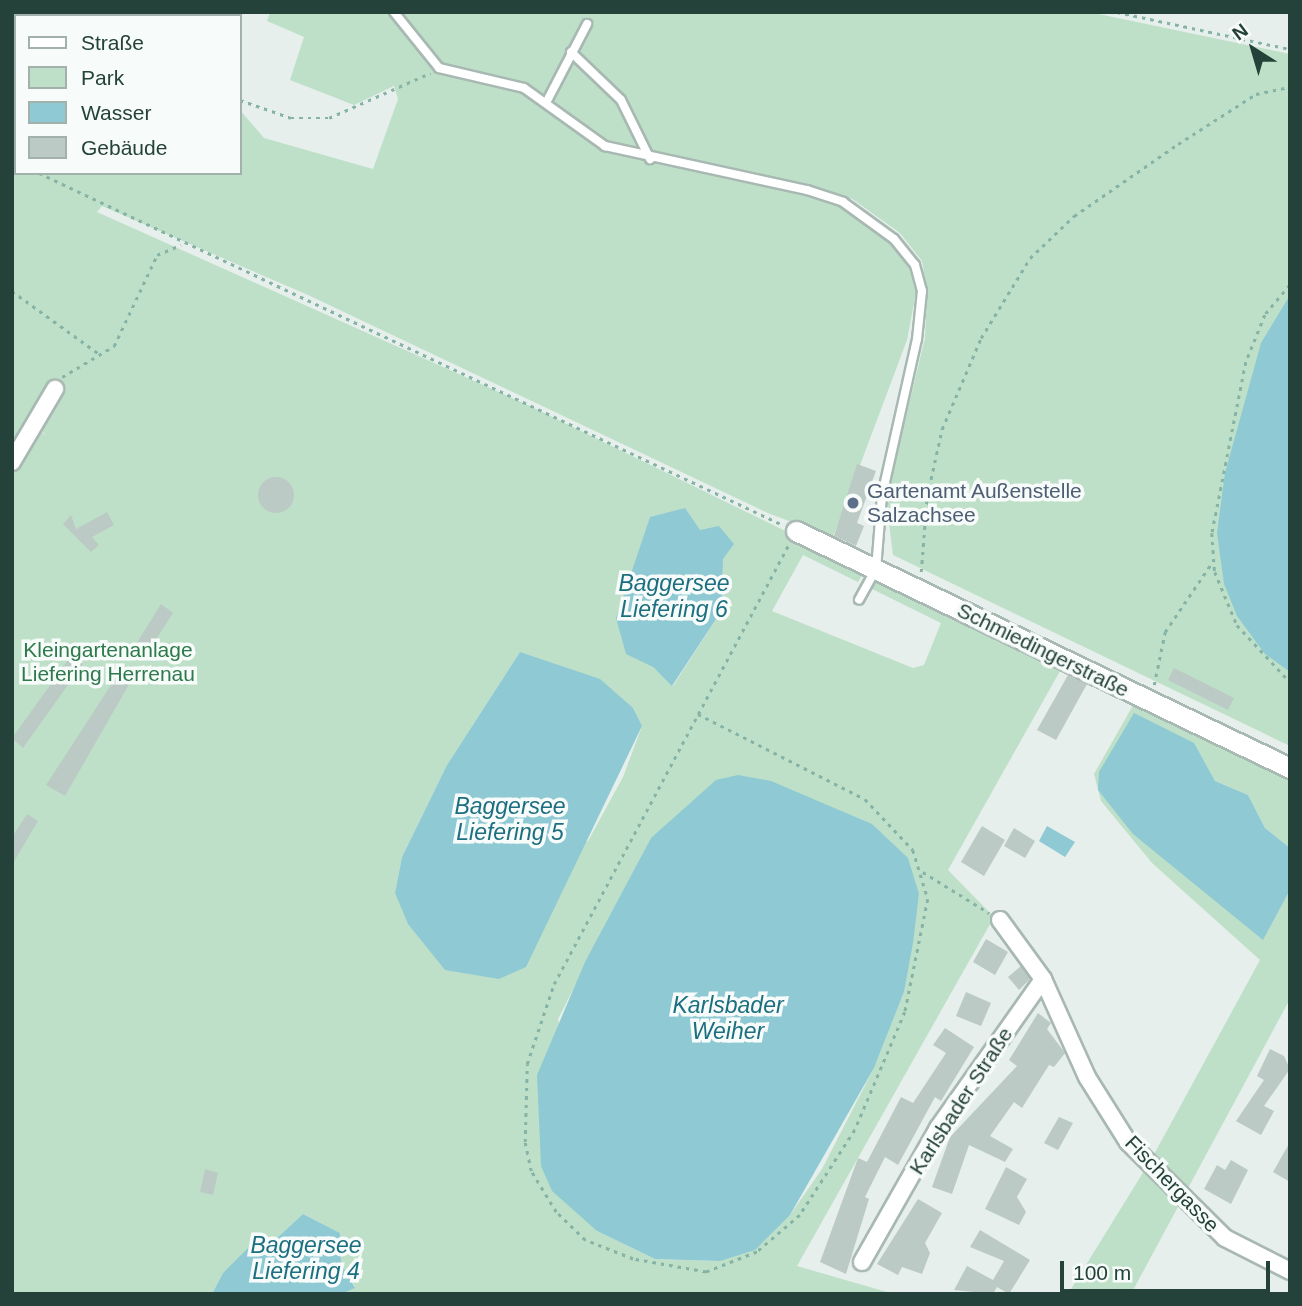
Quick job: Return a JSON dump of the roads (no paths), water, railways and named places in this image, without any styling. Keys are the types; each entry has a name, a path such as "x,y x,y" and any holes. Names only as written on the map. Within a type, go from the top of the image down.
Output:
{"street":[{"path":"12,461 55,389"},
{"name":"Schmiedingerstraße","path":"796,531 1290,768"},
{"name":"Fischergasse","path":"1000,920 1043,979 1087,1077 1128,1142 1225,1238 1290,1271"},
{"name":"Karlsbader Straße","path":"862,1262 938,1128 1043,979"}],"lane":[{"path":"394,12 439,68 524,88 547,101 605,146 650,159 843,202 894,239 915,265 922,291 917,339 882,495 876,569 859,600"},
{"path":"547,101 587,24"},
{"path":"571,52 621,100 650,159"}],"water":[{"path":"1290,295 1290,672 1265,654 1237,616 1224,584 1217,533 1225,473 1261,343"},
{"name":"Baggersee Liefering 6","path":"685,508 700,530 719,526 734,544 723,559 722,610 672,686 653,667 626,654 616,618 650,517"},
{"name":"Baggersee Liefering 5","path":"520,652 600,679 633,708 642,726 526,967 499,979 445,970 408,924 395,893 402,857 447,765"},
{"path":"1134,713 1194,743 1215,781 1248,795 1265,828 1290,848 1290,890 1263,940 1133,834 1098,790 1099,772"},
{"name":"Karlsbader Weiher","path":"738,775 771,781 872,824 908,858 919,894 913,943 904,992 874,1068 790,1215 755,1250 720,1261 655,1259 597,1231 552,1191 541,1166 537,1075 585,962 651,838 716,780"},
{"path":"1047,826 1075,842 1065,857 1039,841"},
{"name":"Baggersee Liefering 4","path":"303,1214 340,1233 341,1263 355,1288 341,1294 212,1294 223,1273 249,1247 264,1250"}],"place":[{"name":"Gartenamt Außenstelle Salzachsee","path":"853,503"}],"park label":[{"name":"Kleingartenanlage Liefering Herrenau","path":"108,662"}]}
